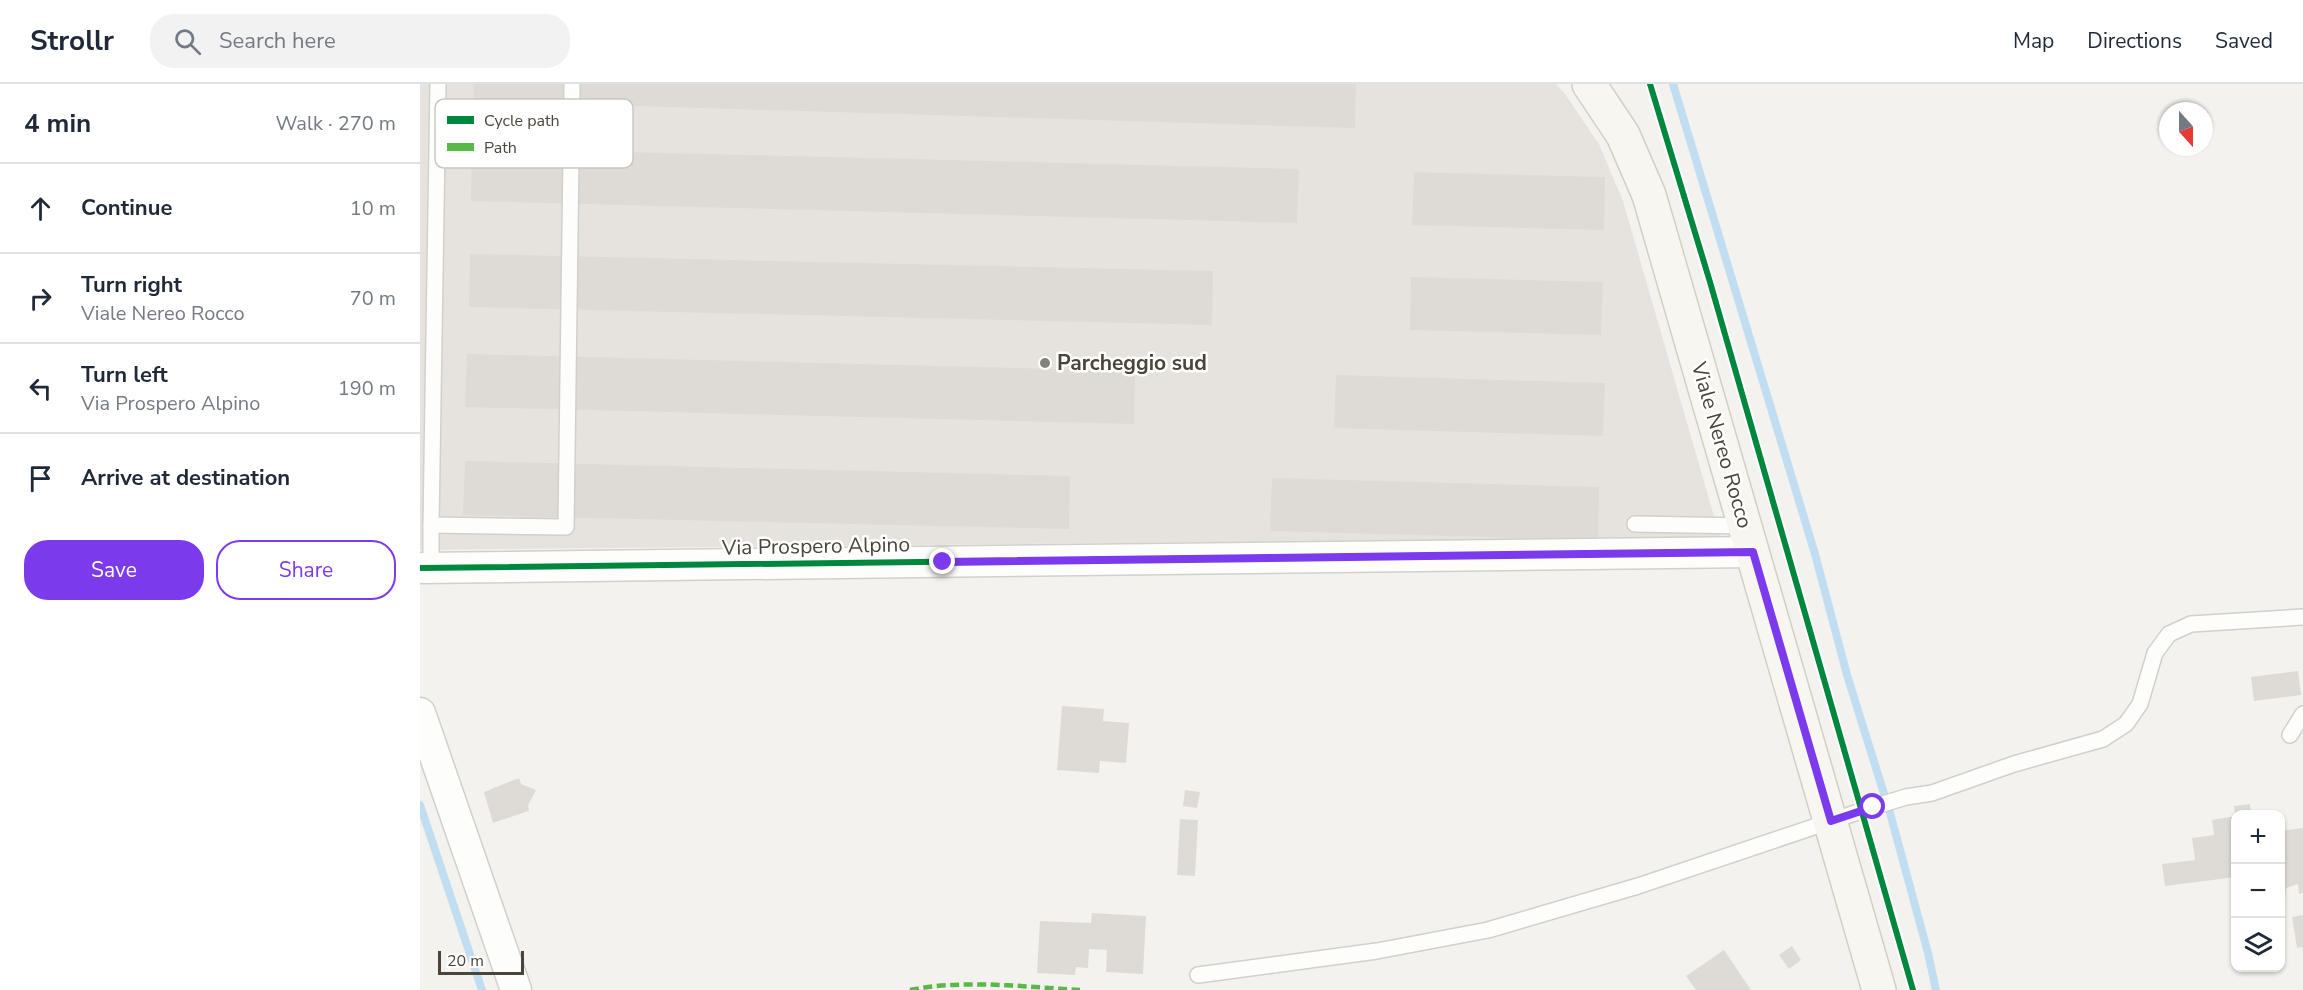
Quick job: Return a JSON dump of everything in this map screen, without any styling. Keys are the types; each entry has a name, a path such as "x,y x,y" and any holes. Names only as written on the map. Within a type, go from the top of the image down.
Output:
{"street":[{"name":"Viale Nereo Rocco","path":"1589,84 1623,135 1649,195 1879,990"},
{"name":"Via Prospero Alpino","path":"426,568 1749,539"},
{"path":"420,713 516,990"}],"lane":[{"path":"438,84 438,99"},
{"path":"572,84 572,99"},
{"path":"426,568 431,525 437,168"},
{"path":"431,525 566,527 571,168"},
{"path":"1635,524 1749,539"},
{"path":"1198,975 1377,951 1488,930 1638,886 1873,807 1932,793 2014,764 2103,739 2126,724 2140,704 2155,653 2169,634 2191,624 2303,617"},
{"path":"2290,735 2303,714"}],"shaded area":[{"name":"Parcheggio sud","path":"420,84 1556,84 1599,144 1623,201 1720,537 420,550"}],"building":[{"path":"474,84 1356,84 1355,128 633,106 633,99 473,99"},
{"path":"633,152 1299,169 1297,223 471,201 472,168 633,168"},
{"path":"1414,172 1605,177 1604,230 1412,225"},
{"path":"470,254 1213,271 1212,325 469,307"},
{"path":"1411,277 1603,282 1601,335 1410,330"},
{"path":"467,354 1135,371 1134,424 465,407"},
{"path":"1336,375 1605,383 1603,436 1334,428"},
{"path":"465,461 1070,476 1069,529 463,515"},
{"path":"1272,478 1599,487 1598,540 1270,531"},
{"path":"2298,671 2301,695 2254,701 2251,677"},
{"path":"1062,706 1104,709 1103,721 1129,723 1126,763 1100,761 1099,773 1057,770"},
{"path":"519,778 521,784 536,790 528,805 529,811 493,823 484,792"},
{"path":"1185,790 1200,792 1197,808 1183,806"},
{"path":"2250,804 2251,810 2234,810 2234,806"},
{"path":"2231,817 2231,878 2165,886 2162,864 2195,860 2192,838 2214,835 2212,820"},
{"path":"1180,819 1198,820 1195,876 1177,875"},
{"path":"2303,828 2303,893 2299,894 2298,884 2286,888 2285,901 2285,864 2285,830"},
{"path":"1092,913 1146,916 1143,974 1106,972 1107,950 1089,949 1088,968 1076,967 1075,975 1037,973 1040,921 1091,923"},
{"path":"2303,915 2303,947 2297,948 2292,917"},
{"path":"1792,946 1801,960 1789,969 1779,955"},
{"path":"1724,950 1751,990 1696,990 1686,976"}],"waterway":[{"path":"1673,84 1815,554 1847,675 1890,813 1936,990"},
{"path":"420,805 482,990"}],"marked path":[{"path":"910,990 974,984 1080,990"}],"cycle path":[{"path":"1650,84 1710,282 1913,990"},
{"path":"420,568 1753,552"}],"place":[{"name":"Parcheggio sud","path":"1045,363"}],"route":[{"path":"943,562 1753,552 1831,821 1873,807"}]}
